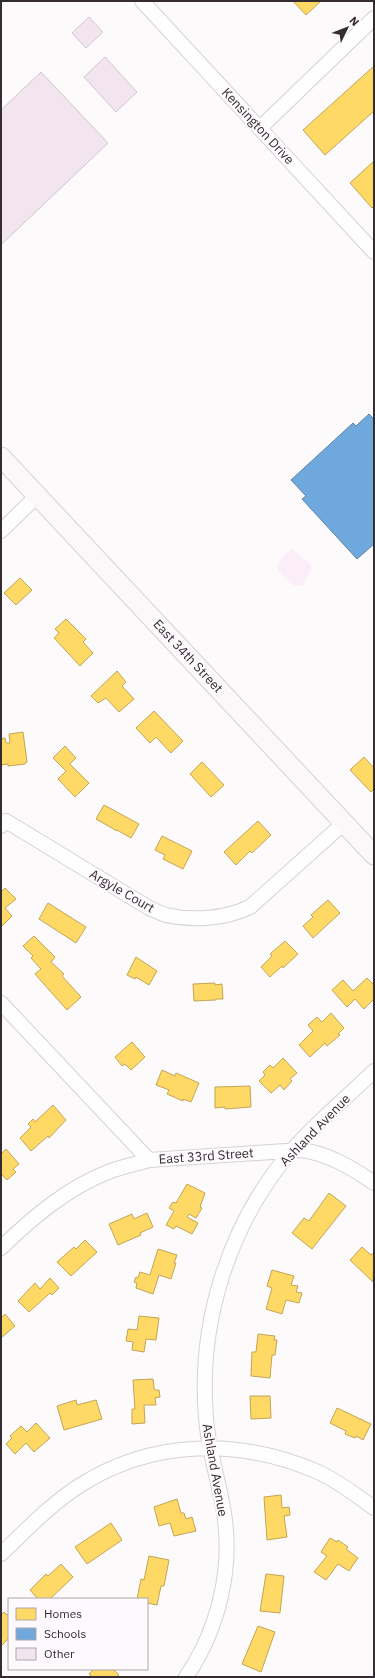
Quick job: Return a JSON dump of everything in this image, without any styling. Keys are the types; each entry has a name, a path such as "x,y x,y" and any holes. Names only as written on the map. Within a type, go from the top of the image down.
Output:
{"street":[{"name":"Kensington Drive","path":"142,1 374,252"},
{"path":"260,128 374,18"},
{"name":"East 34th Street","path":"1,457 374,855"},
{"path":"1,531 37,496"},
{"name":"Argyle Court","path":"1,826 6,821 149,908 166,915 192,918 238,913 250,907 344,823"},
{"name":"East 33rd Street","path":"1,1003 149,1160 293,1150 316,1152 358,1173 374,1183"},
{"name":"Ashland Avenue","path":"186,1677 202,1649 214,1621 221,1598 226,1562 227,1544 224,1514 209,1449 206,1415 206,1359 213,1311 219,1287 228,1258 248,1215 270,1179 293,1150 374,1071"},
{"path":"1,1248 32,1220 81,1185 108,1172 149,1160"},
{"path":"1,1554 55,1503 80,1486 102,1474 135,1460 183,1450 225,1448 261,1453 296,1463 345,1487 374,1508"}],"shaded area":[{"path":"292,549 311,565 311,570 302,586 295,586 281,574 277,568 279,562 287,552"}],"building: Homes":[{"path":"293,1 321,1 306,15"},
{"path":"374,66 374,111 325,155 303,130"},
{"path":"374,161 374,206 372,208 350,183"},
{"path":"20,578 32,590 16,605 4,593"},
{"path":"66,619 86,639 83,642 93,653 80,666 54,638 59,633 55,629"},
{"path":"117,671 126,682 122,686 134,699 119,712 106,698 98,703 91,696"},
{"path":"154,711 183,741 171,753 156,737 150,743 136,728"},
{"path":"23,732 27,762 25,764 8,766 8,764 1,765 1,739 5,738 6,743 10,743 9,734"},
{"path":"65,746 76,758 70,764 89,783 75,797 58,779 66,771 53,758"},
{"path":"364,757 374,768 374,789 371,792 350,770"},
{"path":"202,762 224,785 211,797 190,774"},
{"path":"104,805 139,824 131,838 96,819"},
{"path":"258,821 271,835 252,853 250,851 236,865 224,852"},
{"path":"162,836 192,851 183,869 163,859 165,855 155,850"},
{"path":"5,888 16,899 5,908 12,916 1,927 1,892"},
{"path":"328,900 340,913 313,938 303,926 313,917 311,915"},
{"path":"48,903 86,927 76,943 39,919"},
{"path":"34,936 55,957 51,962 64,974 62,976 81,997 67,1010 35,974 41,969 31,958 33,956 23,946"},
{"path":"285,941 298,954 283,968 282,966 270,977 261,967 272,956 270,954"},
{"path":"136,957 157,971 149,985 136,977 135,979 127,975"},
{"path":"367,978 374,985 374,999 364,1009 355,999 347,1007 332,990 343,980 353,991"},
{"path":"215,983 215,985 222,984 223,999 194,1001 193,984"},
{"path":"331,1013 344,1028 338,1034 340,1035 327,1046 325,1043 310,1057 299,1045 313,1031 308,1025 317,1017 322,1022"},
{"path":"132,1042 145,1057 131,1070 125,1064 122,1066 115,1057"},
{"path":"283,1058 297,1073 290,1079 292,1081 284,1090 280,1085 271,1093 259,1081 265,1075 263,1072 270,1065 273,1068"},
{"path":"162,1070 175,1076 176,1073 199,1083 191,1102 183,1099 183,1101 167,1094 169,1090 156,1085"},
{"path":"250,1086 251,1107 225,1109 225,1107 215,1108 215,1087"},
{"path":"53,1105 66,1120 49,1138 48,1136 31,1151 20,1138 31,1127 28,1124 33,1119 35,1122"},
{"path":"6,1149 19,1164 13,1169 16,1172 7,1180 1,1174 1,1154"},
{"path":"187,1184 205,1193 200,1207 202,1208 196,1218 189,1214 187,1217 198,1223 192,1234 176,1226 174,1229 166,1225 174,1211 169,1208 173,1202 176,1203"},
{"path":"329,1193 346,1206 312,1249 292,1233 304,1218 309,1221"},
{"path":"147,1213 153,1227 140,1233 141,1235 118,1245 109,1224 132,1214 134,1219"},
{"path":"85,1240 97,1252 71,1276 57,1262 74,1247 76,1249"},
{"path":"362,1247 371,1255 374,1253 373,1282 350,1260"},
{"path":"158,1249 177,1255 171,1279 159,1275 153,1294 136,1288 137,1283 134,1282 136,1277 138,1278 140,1272 150,1275"},
{"path":"272,1270 294,1276 291,1285 298,1286 296,1292 302,1293 299,1303 286,1300 282,1314 266,1309 272,1288 267,1286"},
{"path":"50,1278 59,1288 52,1295 50,1293 29,1312 18,1301 35,1283 40,1289"},
{"path":"5,1314 15,1326 1,1338 1,1318"},
{"path":"139,1316 159,1318 156,1340 146,1339 144,1352 132,1350 133,1342 126,1341 128,1329 137,1330"},
{"path":"258,1334 275,1336 274,1340 277,1340 275,1355 272,1355 270,1378 251,1376 252,1352 256,1352"},
{"path":"153,1379 154,1388 155,1390 159,1390 160,1397 155,1398 156,1405 144,1405 145,1423 132,1424 132,1409 135,1409 133,1380"},
{"path":"250,1396 270,1396 271,1418 251,1419"},
{"path":"76,1400 77,1405 96,1400 102,1419 64,1430 57,1406"},
{"path":"337,1408 371,1424 363,1440 356,1436 355,1438 345,1434 346,1431 330,1423"},
{"path":"36,1423 50,1438 34,1452 26,1443 15,1454 6,1444 12,1438 10,1436 21,1426 27,1432"},
{"path":"281,1495 282,1508 289,1507 290,1515 284,1516 287,1537 267,1540 264,1497"},
{"path":"177,1499 181,1513 184,1513 186,1519 192,1517 196,1531 174,1536 170,1523 159,1526 154,1507"},
{"path":"111,1523 122,1540 87,1564 75,1547"},
{"path":"330,1538 337,1542 338,1540 348,1547 346,1549 358,1558 349,1571 338,1564 326,1580 314,1572 327,1556 321,1552"},
{"path":"149,1556 169,1560 164,1586 161,1586 157,1605 148,1603 148,1598 137,1598 141,1579 144,1580"},
{"path":"61,1564 73,1577 51,1598 37,1598 30,1590 46,1574 48,1576"},
{"path":"266,1574 284,1576 280,1613 260,1611"},
{"path":"4,1612 7,1615 8,1614 8,1639 1,1646 1,1615"},
{"path":"258,1626 275,1632 261,1672 242,1664"},
{"path":"93,1670 114,1670 119,1675 116,1677 89,1677 91,1675 89,1674"}],"building: Schools":[{"path":"369,414 374,419 374,544 357,559 302,499 306,496 291,480 353,423 356,426"}],"building: Other":[{"path":"89,17 103,32 86,48 72,33"},
{"path":"105,57 137,92 116,112 84,77"},
{"path":"41,72 108,143 1,245 1,110"}]}
